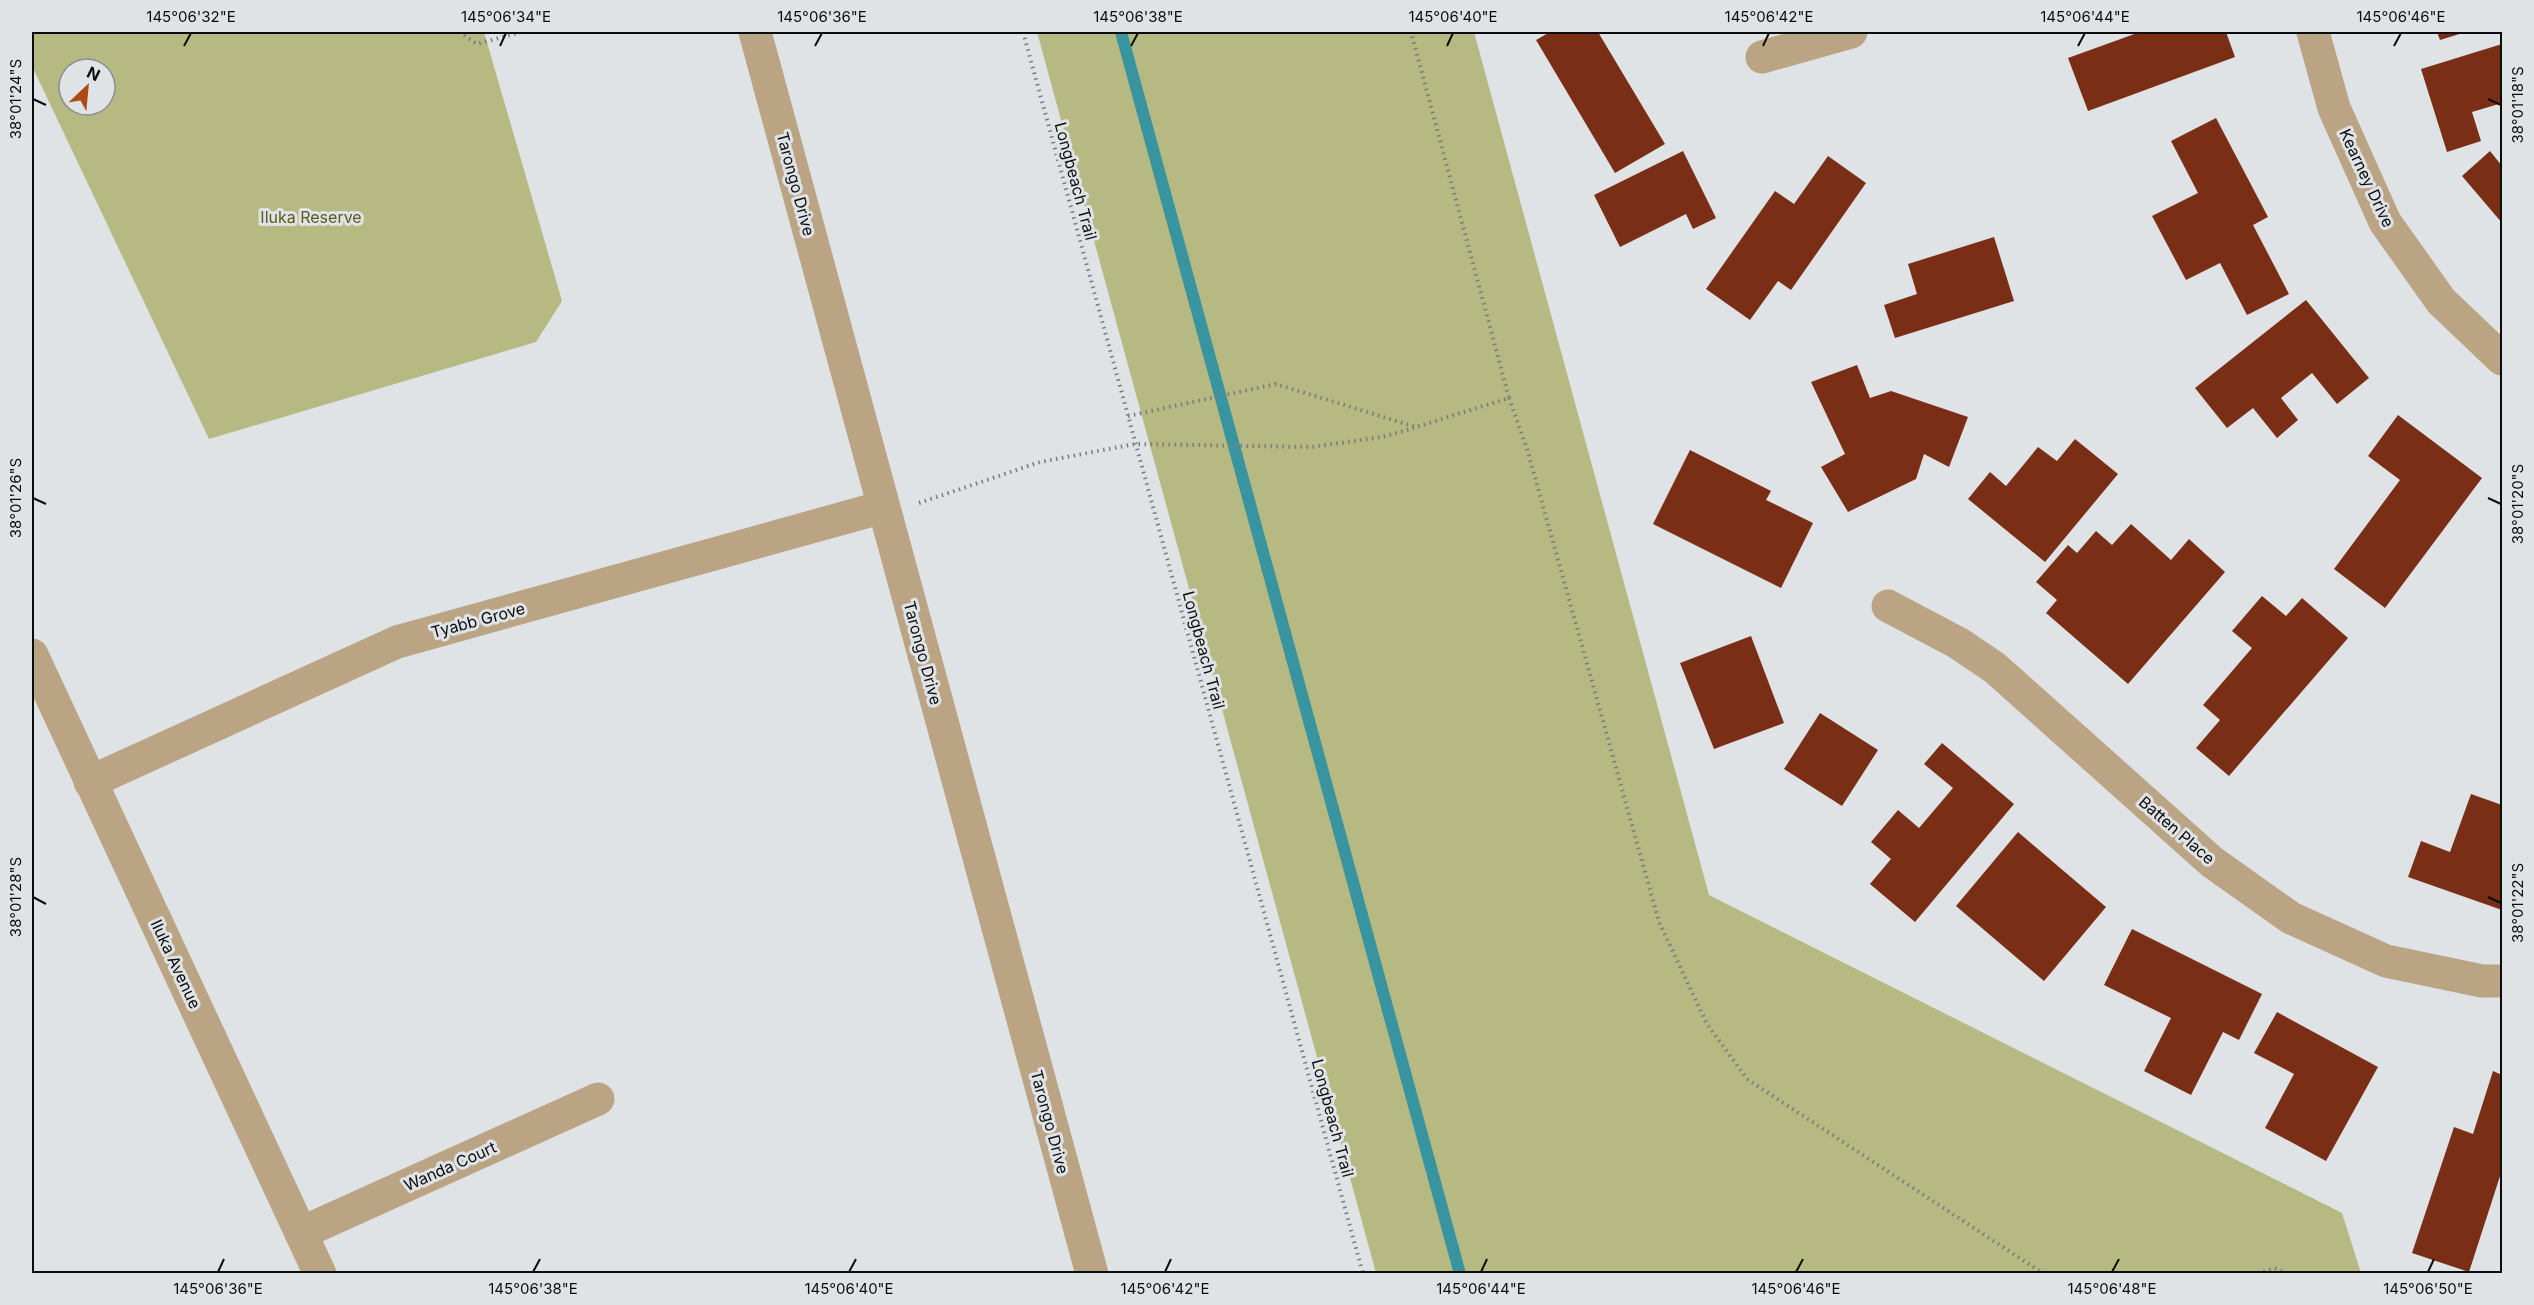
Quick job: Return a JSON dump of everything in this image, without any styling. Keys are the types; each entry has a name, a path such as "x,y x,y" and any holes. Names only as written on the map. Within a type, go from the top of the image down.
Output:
{"street":[{"name":"Tarongo Drive","path":"755,32 1092,1274"},
{"path":"1762,57 1851,32"},
{"name":"Kearney Drive","path":"2313,32 2334,108 2385,222 2441,301 2502,359"},
{"name":"Tyabb Grove","path":"90,782 397,642 883,507"},
{"name":"Batten Place","path":"1888,606 1958,643 1995,668 2212,862 2291,918 2386,961 2482,981 2502,981"},
{"name":"Iluka Avenue","path":"32,655 320,1274"},
{"name":"Wanda Court","path":"302,1233 598,1099"}],"path":[{"path":"459,32 477,44 521,32"},
{"name":"Longbeach Trail","path":"1023,32 1363,1274"},
{"path":"1411,32 1509,398 1528,452 1659,922 1707,1024 1747,1079 2044,1274"},
{"path":"1128,416 1276,384 1416,427"},
{"path":"883,507 919,503 1040,462 1135,444 1312,447 1382,437 1509,398"},
{"path":"2258,1274 2274,1268 2288,1274"}],"green space":[{"name":"Iluka Reserve","path":"32,32 484,32 562,301 536,342 209,439 32,66"},
{"path":"1037,32 1474,32 1709,895 2342,1213 2361,1273 1376,1273"}],"building":[{"path":"1550,32 1598,32 1665,144 1615,173 1536,40"},
{"path":"2140,32 2226,32 2235,57 2088,111 2068,58"},
{"path":"2437,32 2466,32 2440,40"},
{"path":"2502,44 2502,103 2472,112 2481,141 2447,152 2421,69"},
{"path":"2216,118 2268,217 2253,225 2289,294 2247,315 2220,263 2186,280 2152,216 2198,193 2171,141"},
{"path":"1683,151 1716,218 1693,229 1686,214 1620,247 1594,195"},
{"path":"2490,151 2502,166 2502,223 2462,176"},
{"path":"1828,156 1866,183 1791,290 1778,281 1750,320 1706,289 1775,191 1794,204"},
{"path":"1994,237 2014,301 1895,338 1884,305 1917,294 1908,264"},
{"path":"2306,300 2369,378 2337,404 2312,373 2281,398 2298,420 2277,438 2253,408 2227,428 2195,388"},
{"path":"1857,365 1870,398 1891,391 1968,417 1949,467 1924,454 1916,479 1848,512 1821,467 1845,454 1811,382"},
{"path":"2398,415 2482,478 2385,608 2334,569 2400,480 2368,456"},
{"path":"2075,439 2118,474 2045,562 1968,499 1990,472 2006,486 2038,447 2057,461"},
{"path":"1690,450 1771,491 1766,500 1813,523 1781,588 1653,524"},
{"path":"2131,524 2171,560 2189,539 2225,572 2128,684 2046,613 2057,600 2036,582 2068,545 2077,553 2096,531 2112,545"},
{"path":"2262,596 2286,616 2302,598 2348,638 2229,776 2196,748 2220,720 2203,705 2252,648 2232,631"},
{"path":"1751,636 1784,723 1714,749 1680,663"},
{"path":"1820,713 1878,750 1842,806 1784,769"},
{"path":"1942,743 2014,804 1915,922 1870,884 1891,859 1871,842 1898,810 1919,828 1953,788 1924,764"},
{"path":"2471,794 2502,805 2502,910 2408,877 2421,841 2450,852"},
{"path":"2018,832 2106,907 2044,981 1956,906"},
{"path":"2132,929 2262,994 2239,1040 2223,1032 2191,1095 2144,1071 2171,1018 2104,985"},
{"path":"2277,1012 2378,1067 2326,1161 2265,1128 2294,1074 2254,1053"},
{"path":"2493,1071 2502,1075 2502,1170 2469,1272 2412,1253 2454,1127 2473,1134"}],"waterway":[{"path":"1121,32 1460,1274"}]}
